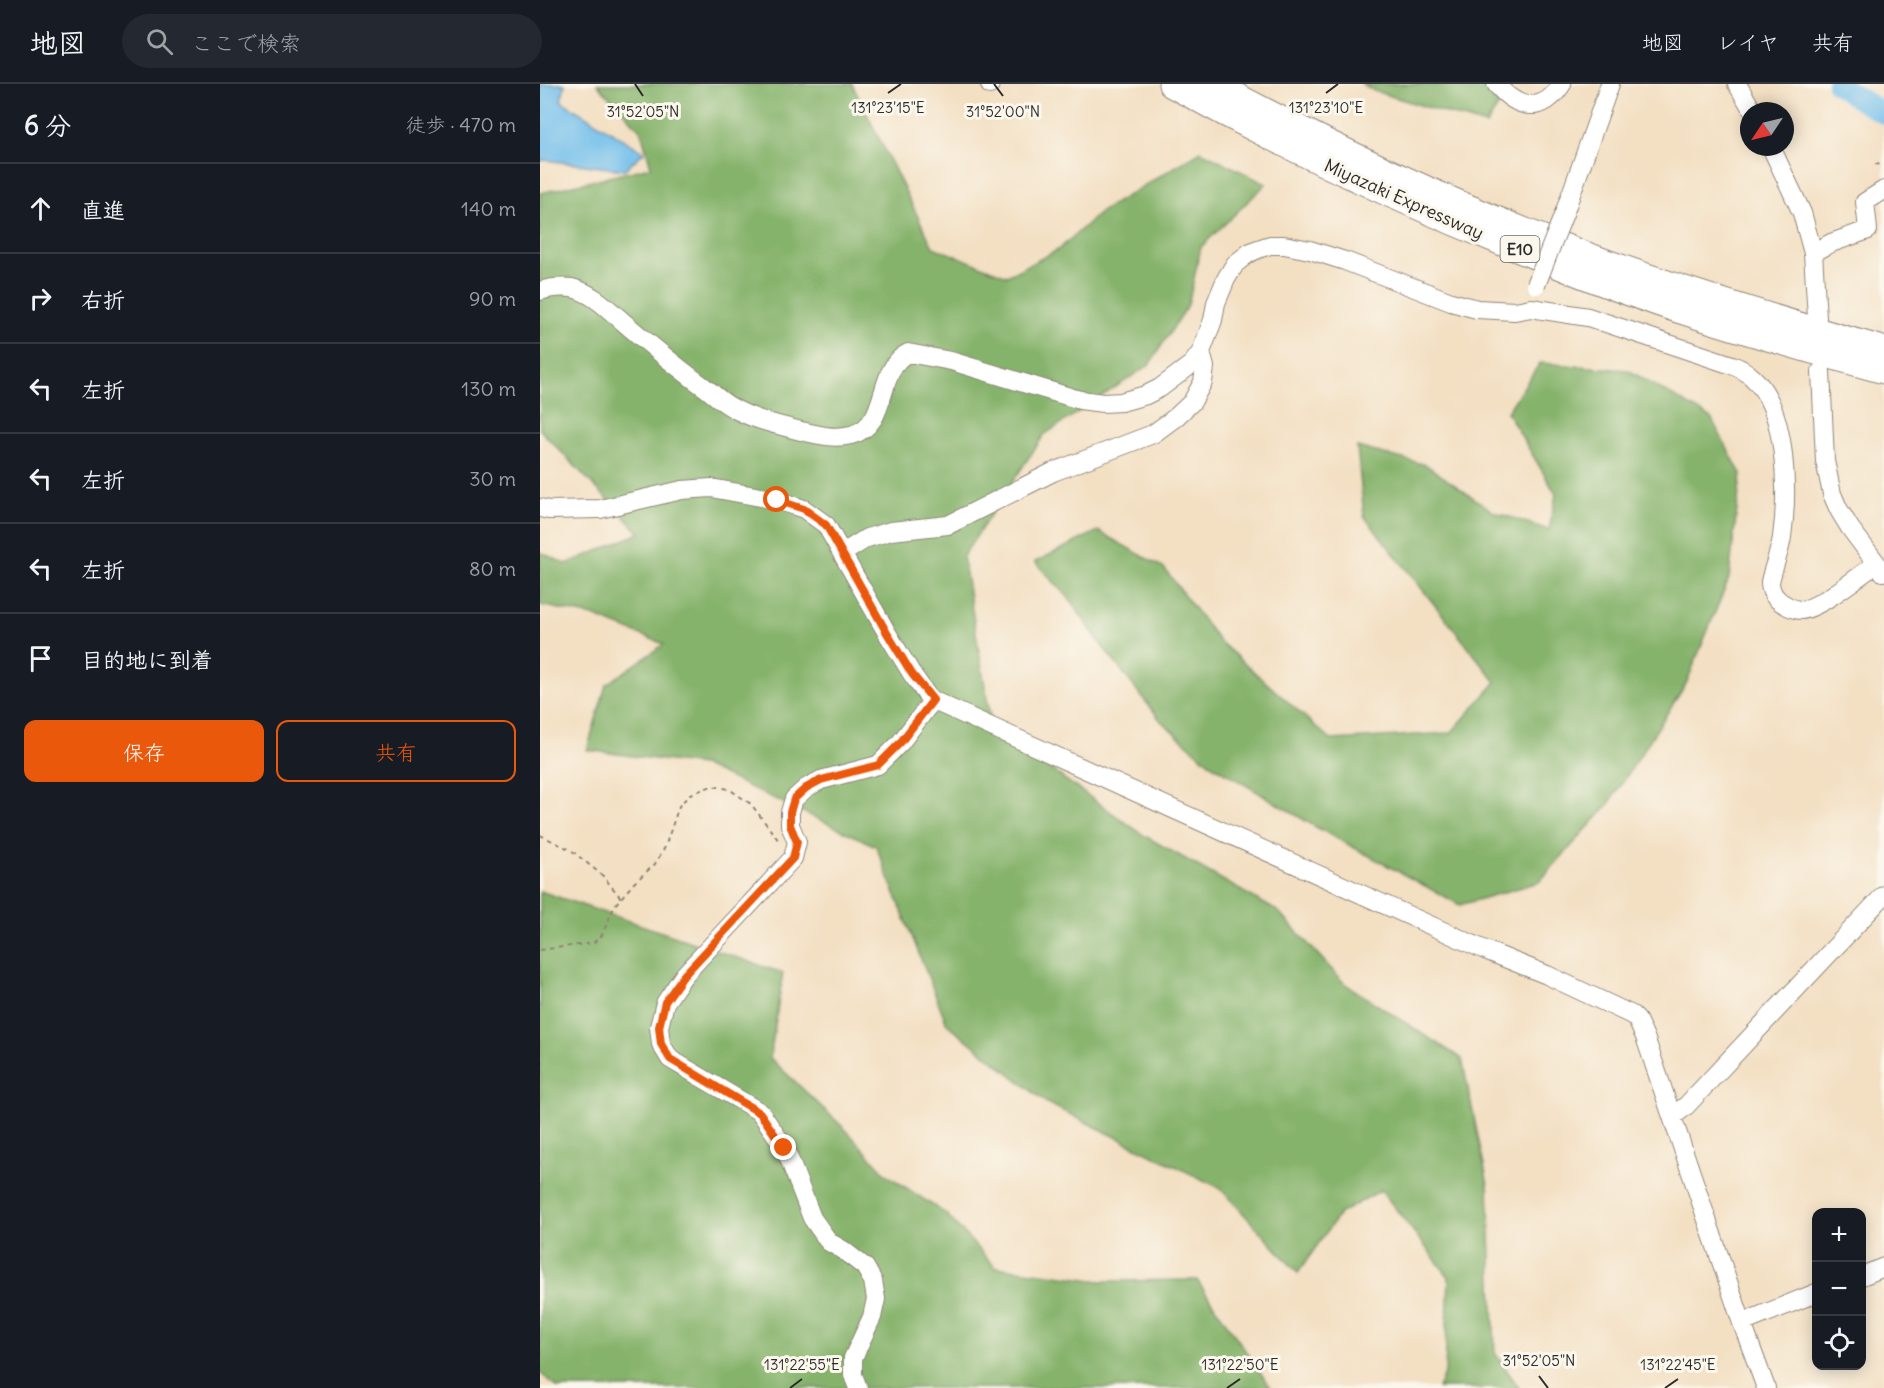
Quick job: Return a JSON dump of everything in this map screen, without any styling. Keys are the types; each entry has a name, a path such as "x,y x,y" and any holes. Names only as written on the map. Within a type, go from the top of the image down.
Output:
{"highway":[{"name":"Miyazaki Expressway","path":"1172,84 1284,145 1430,213 1555,264 1685,312 1884,370"},
{"name":"Miyazaki Expressway","path":"1212,84 1293,128 1437,195 1571,250 1691,292 1884,351"}],"street":[{"path":"1496,84 1518,103 1533,105 1545,101 1562,84"},
{"path":"1531,308 1536,285 1610,84"},
{"path":"1737,84 1747,102"},
{"path":"1776,156 1802,213 1812,253 1817,318"},
{"path":"1812,253 1831,243 1868,230 1865,202 1884,190"},
{"path":"540,291 547,288 572,288 595,298 676,367 732,408 776,425 812,435 836,437 852,435 869,424 879,407 893,366 908,353 951,361 1080,400 1103,403 1121,402 1146,395 1160,388 1192,364 1201,352 1213,320 1216,303 1230,271 1249,253 1270,245 1296,247 1346,261 1451,302 1477,309 1515,311 1531,308 1588,317 1732,365 1744,370 1763,389 1781,437 1786,493 1782,538 1770,588 1779,602 1800,610 1814,606 1880,568 1839,510 1832,494 1825,461 1821,371"},
{"path":"843,553 867,538 891,531 948,525 1053,472 1153,434 1192,402 1203,382 1205,367 1201,352"},
{"path":"540,508 549,510 600,509 682,490 711,488 777,500 804,509 826,525 912,674 933,700 1632,1015 1642,1028 1766,1388"},
{"path":"858,1388 853,1375 853,1358 872,1317 876,1299 873,1281 865,1267 829,1242 812,1218 784,1148 760,1113 670,1059 661,1044 659,1027 665,1002 684,975 793,858 797,842 790,825 790,812 794,799 806,788 821,780 878,765 900,743 933,700"},
{"path":"1673,1116 1686,1106 1884,895"},
{"path":"1866,1274 1884,1267"},
{"path":"1742,1323 1812,1295"}],"path":[{"path":"1875,164 1884,165"},
{"path":"540,950 593,943 602,935 615,905 655,864 665,847 679,806 690,794 712,786 729,789 751,804 793,858"},
{"path":"540,835 571,850 603,876 621,898"}],"green space":[{"path":"597,84 852,84 933,247 1007,276 1058,250 1102,211 1201,151 1266,184 1201,247 1188,305 1149,365 1044,435 963,556 992,728 1145,836 1279,912 1345,984 1462,1059 1488,1185 1495,1353 1519,1388 1438,1388 1445,1372 1449,1277 1381,1190 1339,1214 1298,1273 1220,1188 1047,1103 947,1024 876,846 702,765 587,750 606,685 664,644 593,616 540,605 540,552 566,564 640,533 540,430 540,193 651,167 641,131"},
{"path":"1362,84 1512,84 1486,125 1374,91"},
{"path":"1540,363 1628,370 1711,418 1741,474 1729,578 1686,684 1608,805 1539,882 1460,905 1316,827 1209,763 1161,721 1103,647 1068,597 1035,562 1098,531 1164,568 1218,640 1331,740 1451,733 1496,682 1364,516 1357,447 1426,465 1494,512 1549,530 1556,494 1507,412"},
{"path":"540,891 783,973 770,1058 846,1130 887,1175 946,1214 995,1267 1101,1281 1197,1280 1271,1388 558,1388 540,1373"}],"water":[{"path":"540,84 565,84 561,101 644,152 624,170 540,161"}],"waterway":[{"path":"1838,84 1884,113"}],"route":[{"path":"777,500 804,509 826,525 912,674 929,698 933,700 900,743 878,765 821,780 806,788 794,799 790,812 790,825 797,842 793,858 684,975 665,1002 659,1027 661,1044 670,1059 760,1113 784,1148"}]}
